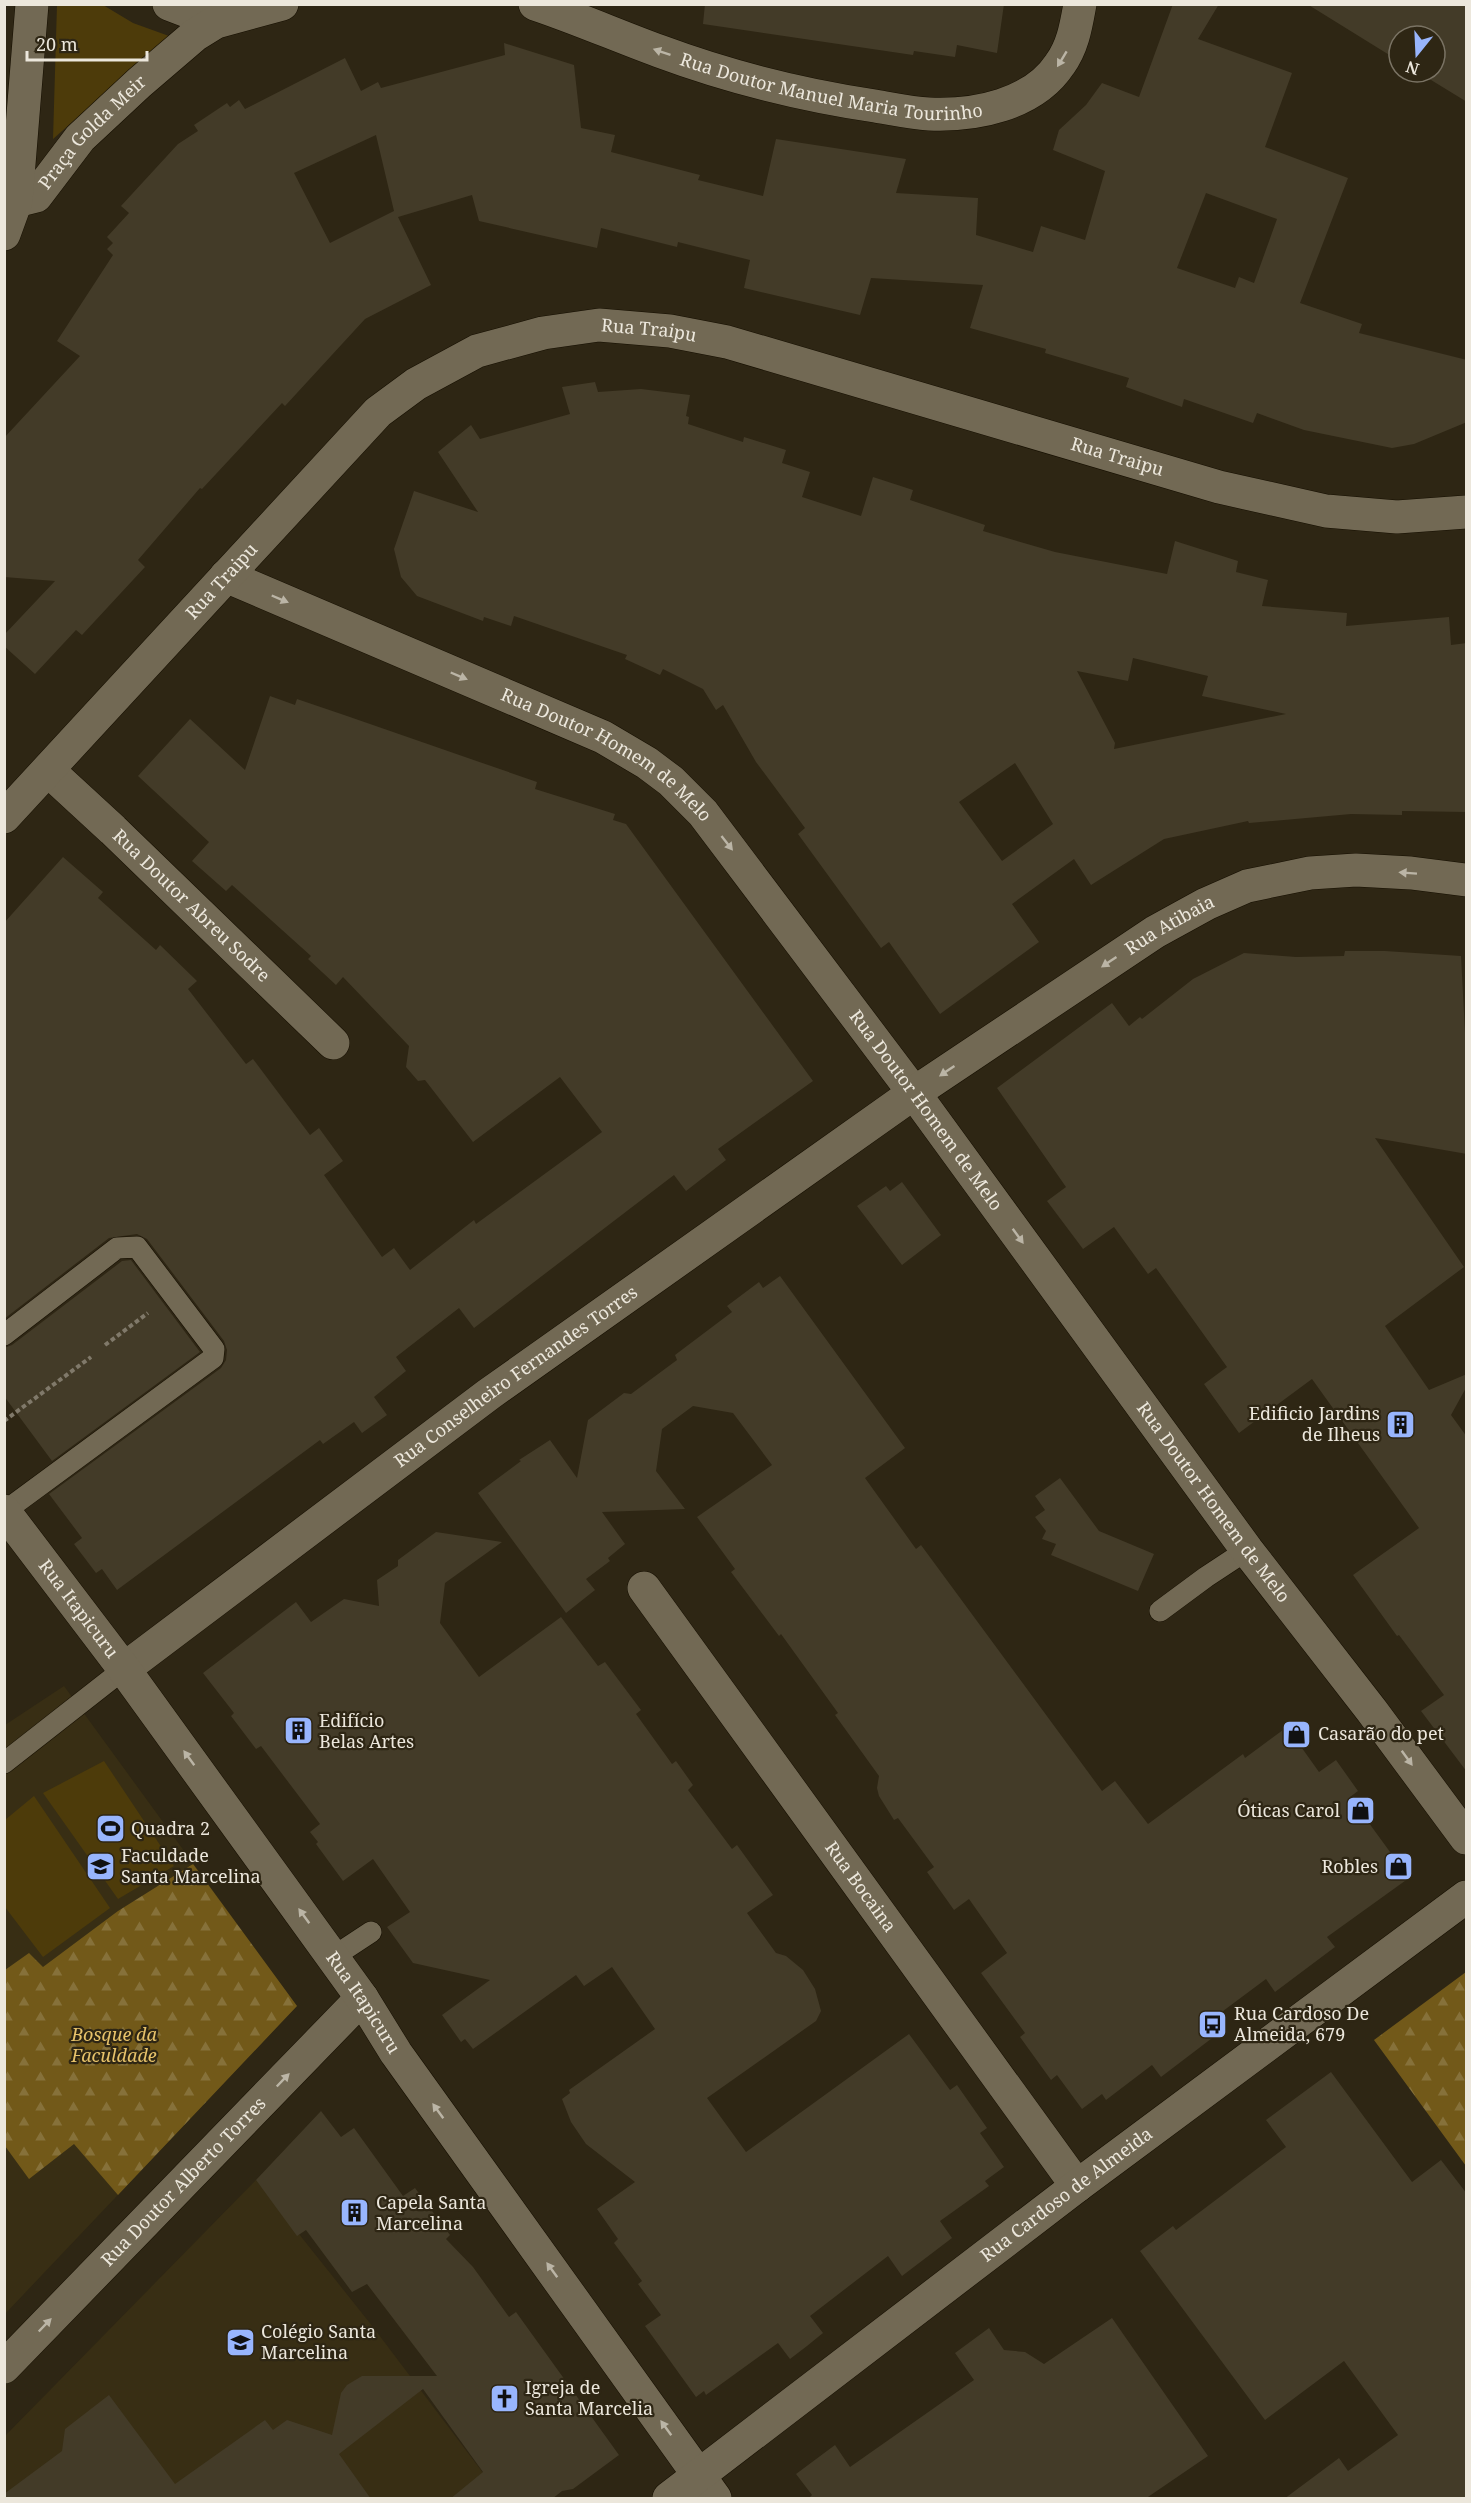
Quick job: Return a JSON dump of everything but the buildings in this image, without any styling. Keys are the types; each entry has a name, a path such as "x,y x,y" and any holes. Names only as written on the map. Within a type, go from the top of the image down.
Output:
{"street":[{"path":"4,234 16,201 32,4"},
{"path":"169,4 216,22 282,4"},
{"name":"Rua Doutor Manuel Maria Tourinho","path":"535,4 660,52 764,86 824,99 929,114 971,111 1012,103 1038,86 1059,66 1074,39 1080,4"},
{"name":"Praça Golda Meir","path":"16,201 36,196 80,138 195,35 216,22"},
{"name":"Rua Traipu","path":"9,802 49,771 378,412 416,384 477,351 543,333 599,325 670,331 727,342 1219,487 1326,511 1397,518 1467,512"},
{"name":"Rua Doutor Homem de Melo","path":"226,576 603,737 647,763 671,781 703,813 914,1093 1247,1550 1467,1838"},
{"name":"Rua Doutor Abreu Sodre","path":"49,771 333,1043"},
{"name":"Rua Atibaia","path":"914,1093 1155,932 1206,904 1247,886 1310,873 1356,870 1412,873 1467,880"},
{"name":"Rua Conselheiro Fernandes Torres","path":"124,1668 489,1394 914,1093"},
{"name":"Rua Itapicuru","path":"5,1511 124,1668 333,1957 396,2053 707,2487"},
{"name":"Rua Bocaina","path":"644,1588 1077,2186"},
{"name":"Rua Cardoso de Almeida","path":"669,2499 707,2487 1077,2186 1467,1897"},
{"name":"Rua Doutor Alberto Torres","path":"4,2367 362,1998"}],"lane":[{"path":"4,1335 117,1248 137,1247 214,1349 213,1358 5,1511"},
{"path":"1160,1611 1247,1550"},
{"path":"4,1763 124,1668"},
{"path":"333,1957 370,1932"}],"path":[{"path":"105,1346 173,1295"},
{"path":"4,1421 91,1357"}],"shaded area":[{"path":"57,5 103,5 133,23 169,36 53,139"},
{"name":"Faculdade Santa Marcelina","path":"64,1686 297,2006 5,2314 5,1725"},
{"name":"Quadra 2","path":"104,1761 174,1866 118,1899 43,1793"},
{"path":"34,1796 110,1908 43,1957 5,1907 5,1820"},
{"name":"Colégio Santa Marcelina","path":"256,2180 373,2327 502,2498 5,2498 5,2436"}],"green space":[{"name":"Bosque da Faculdade","path":"193,1864 297,2006 118,2195 74,2144 29,2179 5,2146 5,1970 29,1953 43,1967 118,1911"},
{"path":"1466,1972 1466,2166 1374,2040"}],"place":[{"name":"Edificio Jardins de Ilheus","path":"1401,1424"},
{"name":"Edifício Belas Artes","path":"298,1731"},
{"name":"Casarão do pet","path":"1297,1734"},
{"name":"Óticas Carol","path":"1361,1811"},
{"name":"Quadra 2","path":"110,1829"},
{"name":"Faculdade Santa Marcelina","path":"100,1866"},
{"name":"Robles","path":"1399,1867"},
{"name":"Rua Cardoso De Almeida, 679","path":"1213,2024"},
{"name":"Capela Santa Marcelina","path":"355,2213"},
{"name":"Colégio Santa Marcelina","path":"240,2342"},
{"name":"Igreja de Santa Marcelia","path":"504,2398"}]}
